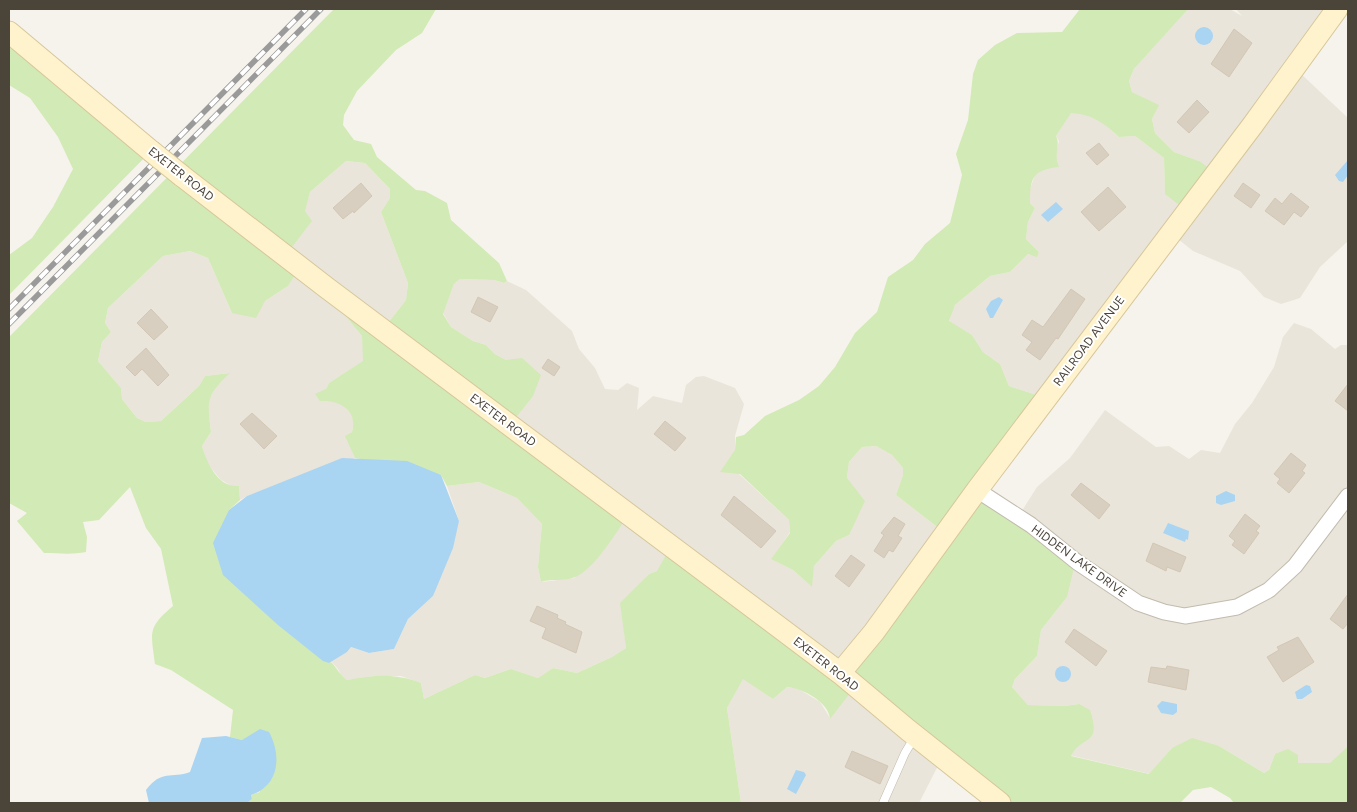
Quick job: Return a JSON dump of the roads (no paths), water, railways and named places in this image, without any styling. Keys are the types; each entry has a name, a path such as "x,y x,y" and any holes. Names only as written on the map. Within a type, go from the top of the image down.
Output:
{"street":[{"name":"RAILROAD AVENUE","path":"840,673 885,617 977,490 1252,126 1337,9"},
{"name":"EXETER ROAD","path":"9,32 182,176 327,288 840,673 1000,803"},
{"name":"HIDDEN LAKE DRIVE","path":"977,490 1030,525 1077,562 1138,603 1164,612 1185,616 1237,607 1269,590 1295,566 1348,496"}],"lane":[{"path":"883,803 909,744 916,736"}],"water":[{"path":"1204,27 1210,30 1213,36 1210,42 1204,45 1198,42 1195,36 1198,30"},
{"path":"1348,160 1348,175 1343,182 1339,181 1335,175"},
{"path":"1056,202 1063,209 1048,222 1041,215"},
{"path":"999,297 1003,300 993,318 990,318 986,309 991,301"},
{"path":"342,458 407,461 441,475 459,521 453,548 433,596 408,619 394,649 369,653 351,647 347,652 329,663 323,661 278,625 223,575 213,543 229,510 247,496"},
{"path":"1226,491 1235,495 1235,501 1221,505 1216,503 1216,496"},
{"path":"1168,523 1189,531 1188,540 1186,539 1185,542 1163,533"},
{"path":"1063,666 1071,674 1063,682 1055,674"},
{"path":"1306,685 1310,686 1312,692 1302,699 1297,699 1295,692"},
{"path":"1162,701 1177,704 1177,712 1173,715 1161,713 1157,706"},
{"path":"260,729 269,732 273,741 276,751 275,769 267,785 251,795 252,799 247,803 149,803 146,790 157,779 190,772 202,738 226,736 242,740"},
{"path":"796,770 804,772 806,775 796,794 787,789"}],"railway":[{"path":"9,309 306,9"},
{"path":"9,324 321,9"}]}
